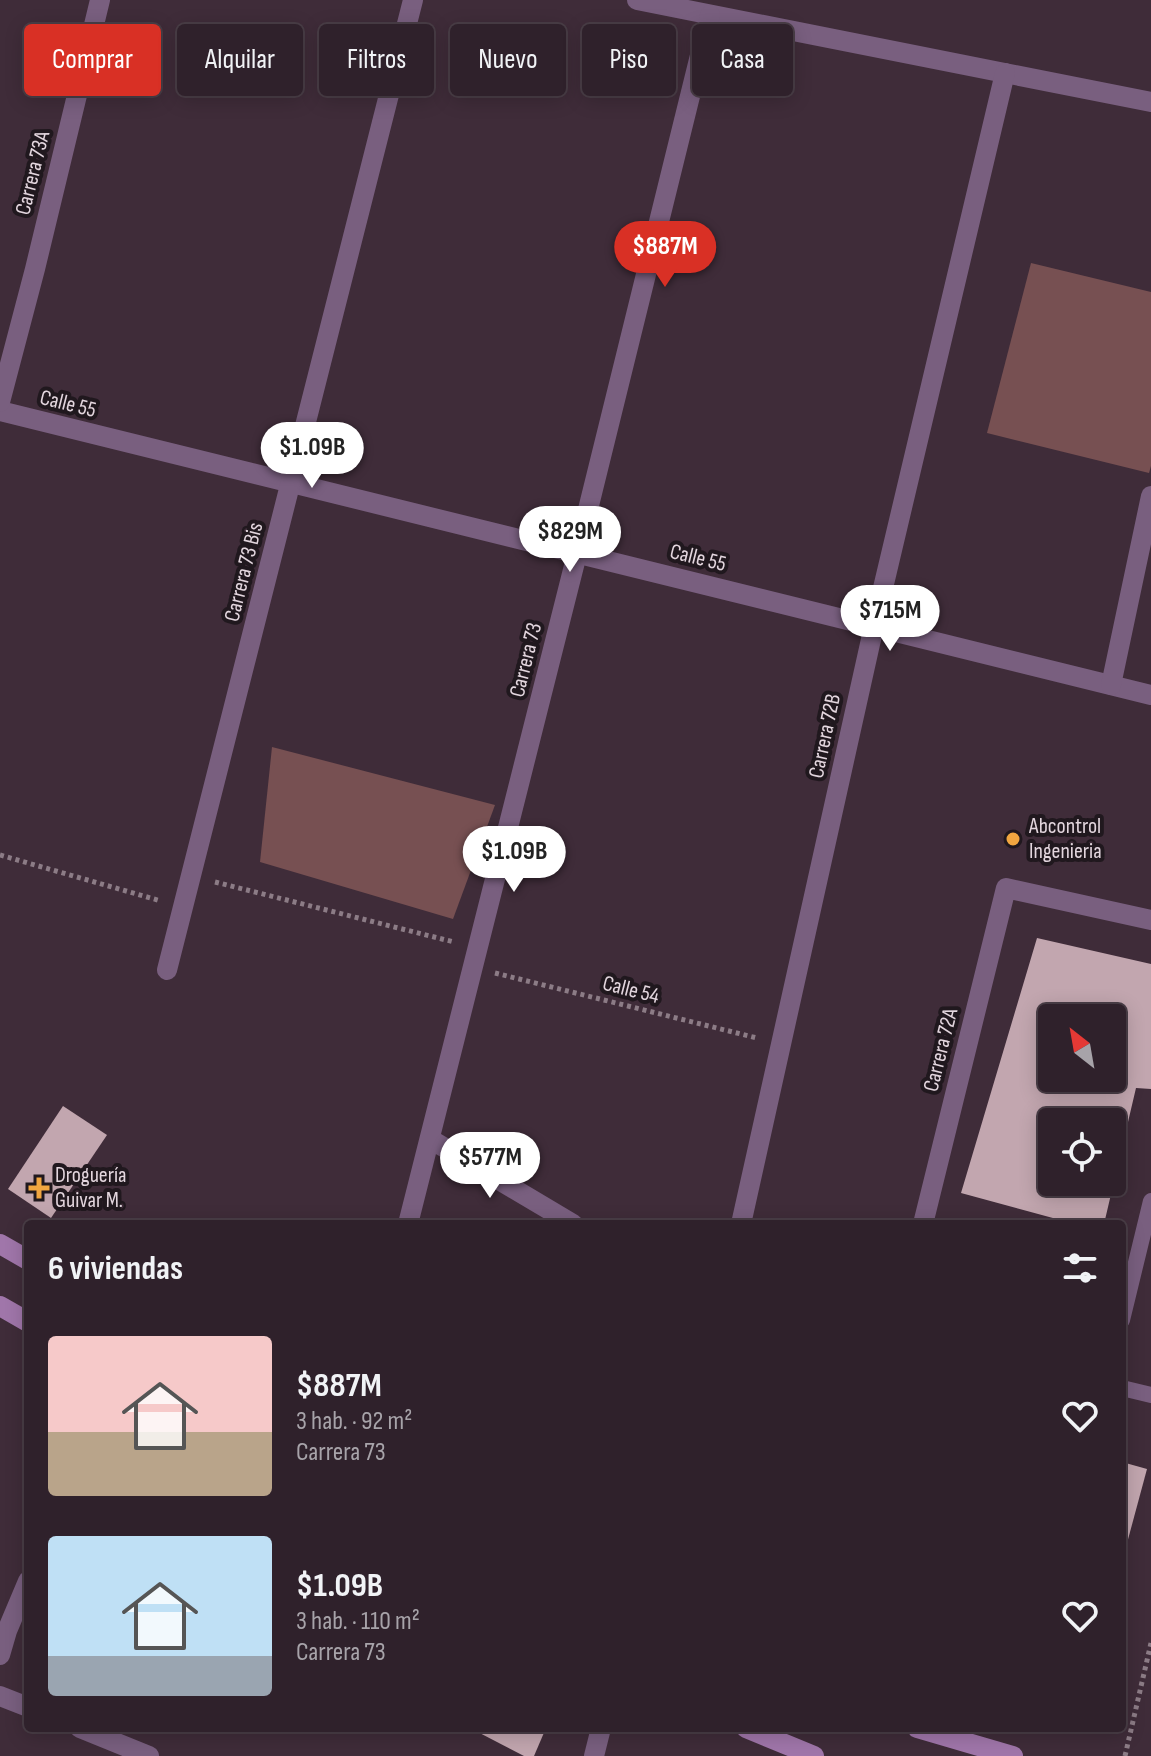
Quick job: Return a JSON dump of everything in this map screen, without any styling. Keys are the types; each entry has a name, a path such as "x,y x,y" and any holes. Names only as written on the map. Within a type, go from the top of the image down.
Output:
{"main road":[{"path":"0,1244 24,1258"},
{"path":"0,1306 24,1320"},
{"path":"753,1732 787,1752 814,1756"},
{"path":"931,1732 1013,1756"}],"street":[{"name":"Carrera 73A","path":"0,402 100,0"},
{"name":"Carrera 73 Bis","path":"167,970 413,0"},
{"path":"637,0 1151,102"},
{"name":"Carrera 73","path":"409,1220 710,15"},
{"name":"Carrera 72B","path":"742,1220 874,626 1005,73"},
{"name":"Calle 55","path":"0,411 1151,695"},
{"path":"1111,685 1151,496"},
{"name":"Carrera 72A","path":"924,1220 1006,888 1151,920"},
{"path":"430,1139 566,1220"},
{"path":"0,1655 24,1591"},
{"path":"0,1696 24,1705"},
{"path":"90,1732 149,1756"},
{"path":"594,1756 600,1732"}],"lane":[{"path":"1126,1304 1151,1201"},
{"path":"1126,1389 1151,1395"}],"path":[{"path":"0,855 183,908"},
{"name":"Calle 54","path":"192,876 781,1044"},
{"path":"1125,1756 1151,1643"}],"shaded area":[{"path":"1031,263 1151,292 1149,473 987,433"},
{"path":"272,747 495,805 453,919 260,862"}],"building":[{"path":"1037,938 1151,964 1151,1089 1136,1088 1126,1130 1126,1108 1038,1108 1038,1196 1111,1196 1105,1220 1060,1220 961,1193"},
{"path":"63,1106 107,1135 51,1218 8,1189"},
{"path":"1126,1463 1147,1469 1126,1547"},
{"path":"478,1732 544,1732 534,1756 524,1756"}],"place":[{"name":"Abcontrol Ingenieria","path":"1013,839"},
{"name":"Droguería Guivar M.","path":"39,1188"}]}
